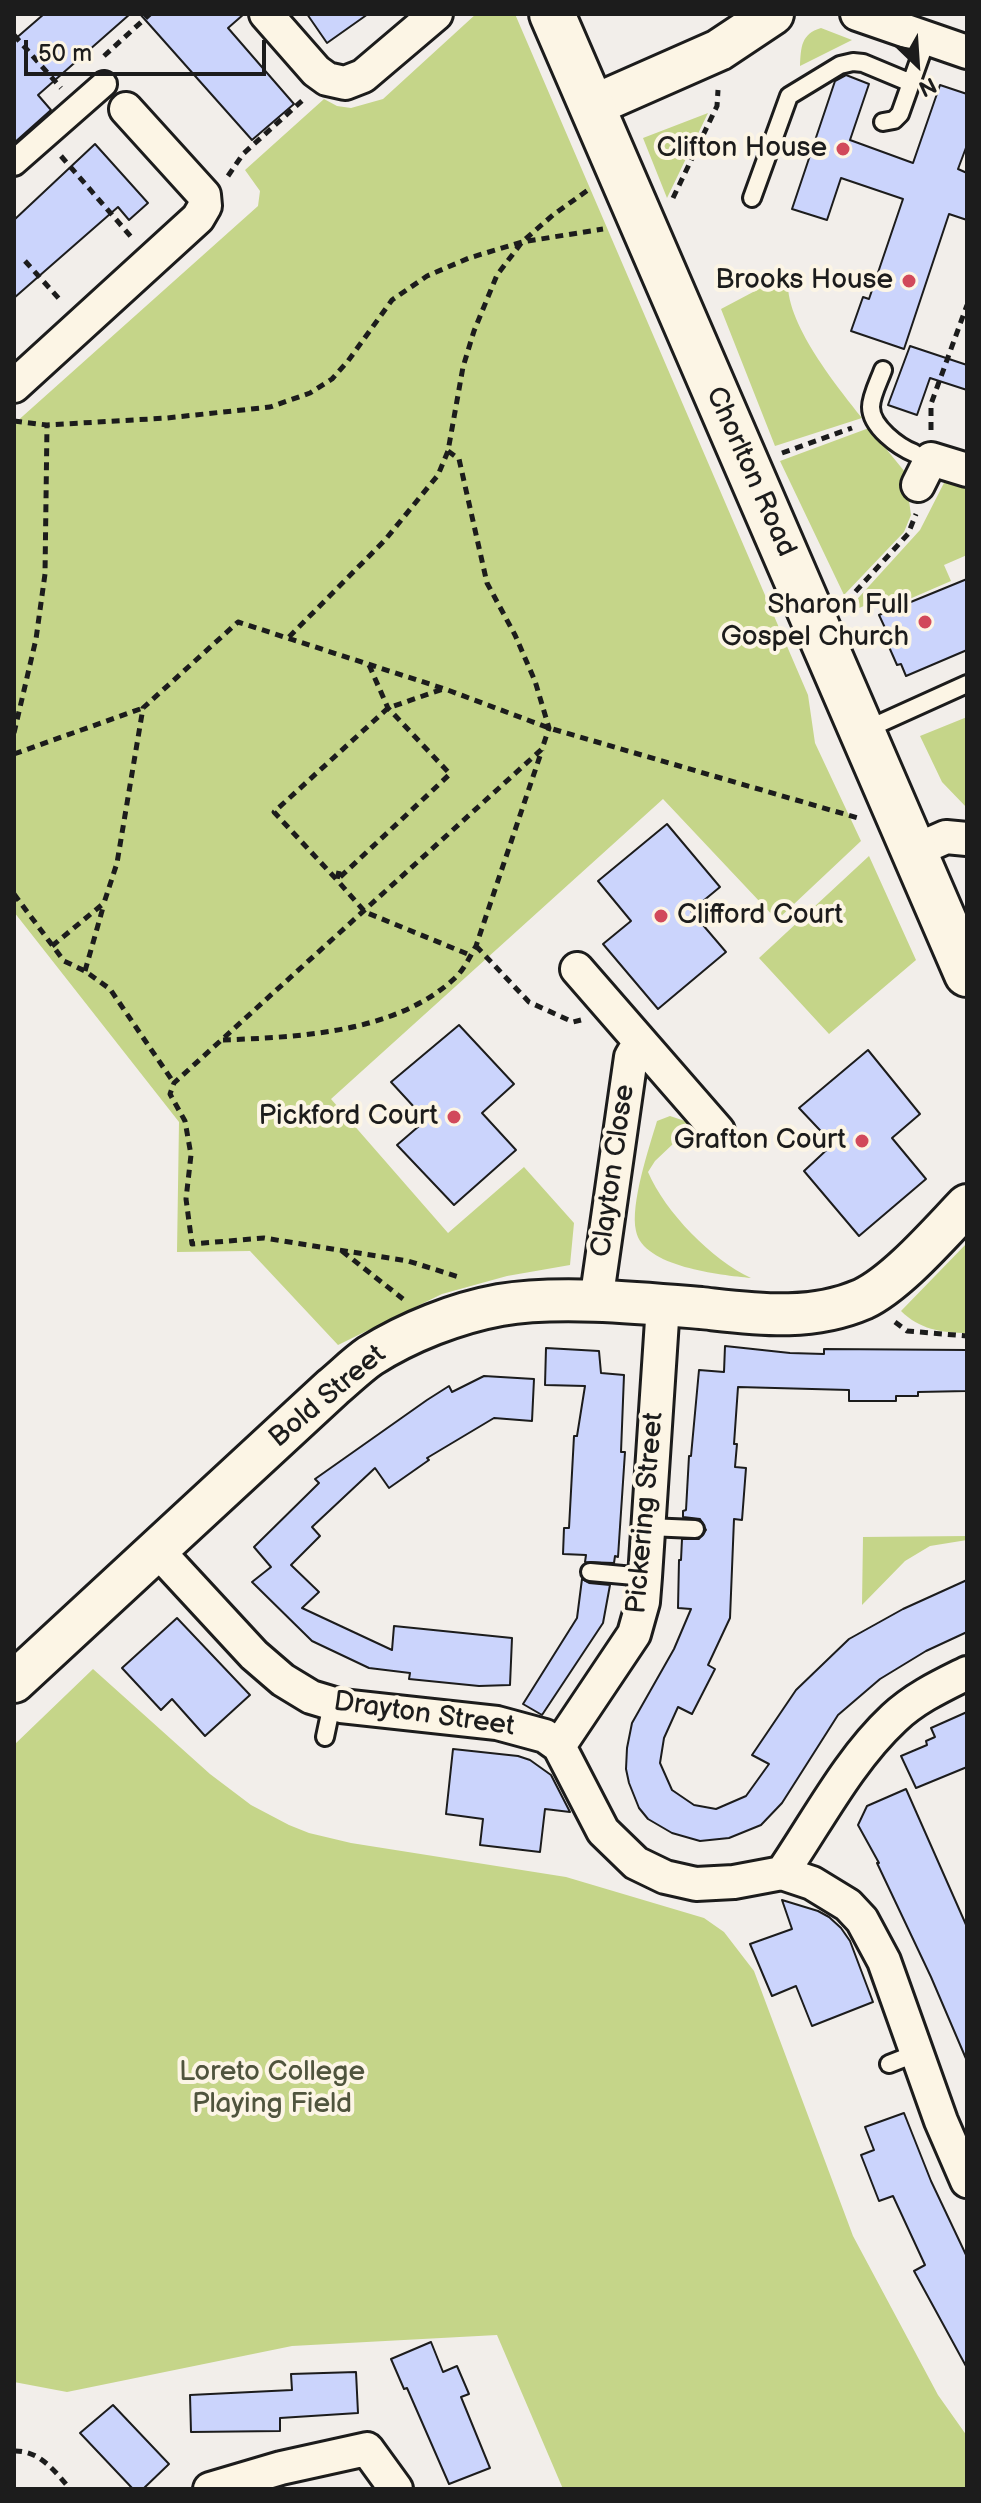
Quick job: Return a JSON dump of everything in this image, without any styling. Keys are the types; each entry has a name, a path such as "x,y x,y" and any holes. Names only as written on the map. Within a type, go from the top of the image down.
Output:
{"main road":[{"name":"Chorlton Road","path":"552,14 967,974"}],"street":[{"path":"266,14 316,71 327,79 345,83 363,76 436,14"},
{"path":"592,106 719,50 773,14"},
{"path":"857,14 967,52"},
{"path":"14,163 78,108 102,72"},
{"path":"14,386 152,262 201,207 126,109"},
{"path":"921,466 967,470"},
{"path":"906,833 967,839"},
{"name":"Clayton Close","path":"577,969 718,1131"},
{"name":"Clayton Close","path":"596,1302 631,1057 640,1042"},
{"name":"Bold Street","path":"14,1682 368,1357 427,1327 499,1305 540,1301 663,1305 788,1316 821,1313 867,1297 919,1254 967,1205"},
{"name":"Pickering Street","path":"559,1746 634,1634 643,1602 663,1305"},
{"name":"Drayton Street","path":"156,1549 254,1655 296,1689 332,1704 497,1723 535,1732 559,1746"},
{"path":"782,1873 857,1761 882,1730 910,1705 967,1673"},
{"path":"559,1746 603,1831 636,1863 665,1877 696,1884 782,1873 833,1893 848,1905 862,1920 884,1961 903,2058 954,2116 967,2181"},
{"path":"210,2489 372,2436 396,2489"}],"lane":[{"path":"883,122 894,120 900,114 927,38"},
{"path":"752,198 789,96 840,65 853,62 863,63 911,83"},
{"path":"883,370 871,405 876,419 921,466"},
{"path":"863,731 967,684"},
{"path":"648,1527 695,1529"},
{"path":"590,1572 645,1577"},
{"path":"325,1737 332,1704"}],"path":[{"path":"102,72 150,14"},
{"path":"14,35 78,108"},
{"path":"14,421 47,425 234,412 270,407 310,393 332,379 348,361 392,300 427,276 469,258 522,242 603,230 671,203 717,106 719,50"},
{"path":"201,207 243,154 327,79"},
{"path":"44,137 152,262"},
{"path":"289,637 385,540 438,475 448,451 463,367 497,275 522,242 553,215 619,171"},
{"path":"25,261 83,325"},
{"path":"814,618 848,601 908,534 916,514 931,404 967,305"},
{"path":"748,467 876,419"},
{"path":"14,733 36,639 45,574 47,425"},
{"path":"222,1040 278,1038 389,1017 444,987 459,974 476,946 549,728 535,681 487,583 459,459 448,451"},
{"path":"14,754 143,708 238,622 445,689 549,728 906,833"},
{"path":"337,880 450,774 388,708 369,664"},
{"path":"445,689 388,708 274,812 365,912 470,955"},
{"path":"85,971 119,851 143,708"},
{"path":"499,1305 463,1278 408,1261 264,1238 192,1244 186,1199 191,1155 185,1121 170,1094 174,1083 542,749"},
{"path":"337,880 339,871"},
{"path":"14,894 64,961 110,989 174,1083"},
{"path":"52,946 104,903"},
{"path":"476,946 529,1002 573,1022 612,1010"},
{"path":"338,1248 405,1301 427,1327"},
{"path":"867,1297 884,1315 907,1331 967,1336"},
{"path":"14,2451 25,2451 50,2465 70,2489"}],"green space":[{"path":"476,14 515,14 808,695 815,743 861,841 777,920 663,799 331,1099 448,1233 524,1167 574,1223 570,1265 507,1276 442,1294 338,1345 250,1251 177,1252 179,1122 14,912 14,424 258,206 260,191 245,170 324,99 337,106 351,108 383,99"},
{"path":"821,28 852,40 800,66 806,38"},
{"path":"708,113 667,198 643,138"},
{"path":"789,273 788,290 801,329 825,369 862,418 775,446 721,309"},
{"path":"869,428 905,472 911,515 904,532 844,595 780,461"},
{"path":"946,479 967,486 967,555 944,565 951,581 884,610 878,600 852,611 850,607 920,530"},
{"path":"967,717 967,808 942,782 920,736"},
{"path":"869,856 916,960 829,1034 759,958"},
{"path":"670,1116 694,1124 655,1161 648,1172 666,1203 691,1233 721,1259 751,1278 685,1267 668,1261 642,1243 636,1231 641,1176 657,1121"},
{"path":"967,1243 967,1333 931,1329 901,1311"},
{"path":"967,1536 967,1540 930,1546 905,1561 862,1605 863,1537"},
{"name":"Loreto College Playing Field","path":"93,1669 210,1774 251,1805 289,1825 351,1843 566,1877 704,1918 724,1932 754,1971 853,2236 938,2395 967,2436 967,2489 563,2489 497,2335 292,2346 67,2392 14,2382 14,1745"}],"building":[{"path":"44,14 130,14 38,95 51,110 14,143 14,40"},
{"path":"140,14 244,14 228,28 294,104 252,140"},
{"path":"307,14 368,14 327,43"},
{"name":"Clifton House","path":"846,75 869,84 850,140 913,163 940,85 967,94 967,145 958,169 967,173 967,220 949,214 904,349 851,331 863,297 869,299 903,199 841,178 827,220 792,209 835,81"},
{"path":"95,144 148,203 129,220 118,207 14,298 14,220"},
{"path":"910,346 967,365 967,390 930,378 917,415 888,405"},
{"name":"Sharon Full Gospel Church","path":"967,579 967,650 906,676 901,664 897,665 882,631 886,630 879,615"},
{"name":"Clifford Court","path":"667,824 720,887 691,911 726,952 658,1009 603,944 631,921 598,881"},
{"name":"Pickford Court","path":"459,1025 514,1084 482,1113 516,1150 454,1205 397,1145 426,1120 391,1082"},
{"name":"Grafton Court","path":"868,1050 920,1114 892,1138 926,1179 859,1236 804,1171 833,1144 799,1108"},
{"path":"725,1346 824,1354 824,1349 967,1350 967,1391 918,1392 918,1396 896,1396 896,1401 849,1401 849,1390 738,1387 735,1467 746,1468 742,1520 734,1519 730,1618 708,1665 715,1669 692,1714 678,1707 664,1738 660,1763 672,1790 694,1805 716,1809 746,1796 769,1764 752,1755 796,1690 849,1639 903,1609 967,1580 967,1632 926,1651 880,1679 838,1715 782,1803 761,1825 729,1838 700,1841 672,1833 648,1819 639,1808 626,1769 627,1748 632,1723 674,1649 691,1609 678,1608 679,1560 682,1539 699,1539 706,1530 700,1519 683,1517 699,1370 724,1372"},
{"path":"546,1348 599,1351 601,1373 624,1375 621,1452 625,1452 618,1557 615,1556 614,1563 585,1562 586,1555 563,1554 564,1528 569,1528 574,1436 577,1436 585,1386 545,1385"},
{"path":"484,1376 534,1379 532,1421 494,1418 427,1458 429,1460 389,1488 375,1468 312,1527 320,1536 291,1565 319,1592 302,1608 392,1650 394,1626 512,1638 510,1685 479,1686 409,1679 410,1673 369,1668 312,1641 252,1582 271,1567 254,1547 319,1483 315,1479 449,1386 452,1392"},
{"path":"582,1579 589,1583 610,1585 603,1623 542,1715 523,1704 577,1618"},
{"path":"177,1618 250,1695 205,1736 172,1699 161,1710 122,1668"},
{"path":"967,1712 967,1767 916,1788 901,1756 927,1745 926,1741 935,1737 931,1728"},
{"path":"453,1749 518,1756 530,1760 551,1775 570,1812 545,1809 540,1852 480,1845 483,1819 446,1814"},
{"path":"906,1789 967,1927 967,2061 879,1863 858,1825 867,1806"},
{"path":"782,1900 818,1911 841,1928 850,1941 873,2002 812,2026 796,1986 772,1996 750,1944 792,1929"},
{"path":"904,2113 931,2181 967,2257 967,2368 914,2271 925,2265 893,2196 879,2201 861,2155 874,2150 865,2127"},
{"path":"431,2342 443,2372 457,2366 469,2394 461,2397 490,2468 449,2484 391,2359"},
{"path":"356,2372 358,2413 280,2418 280,2431 191,2432 190,2395 292,2390 291,2374"},
{"path":"113,2405 169,2464 143,2489 133,2489 80,2433"}],"place":[{"name":"Clifton House","path":"843,149"},
{"name":"Brooks House","path":"909,281"},
{"name":"Sharon Full Gospel Church","path":"925,622"},
{"name":"Clifford Court","path":"661,916"},
{"name":"Pickford Court","path":"454,1117"},
{"name":"Grafton Court","path":"862,1141"}]}
